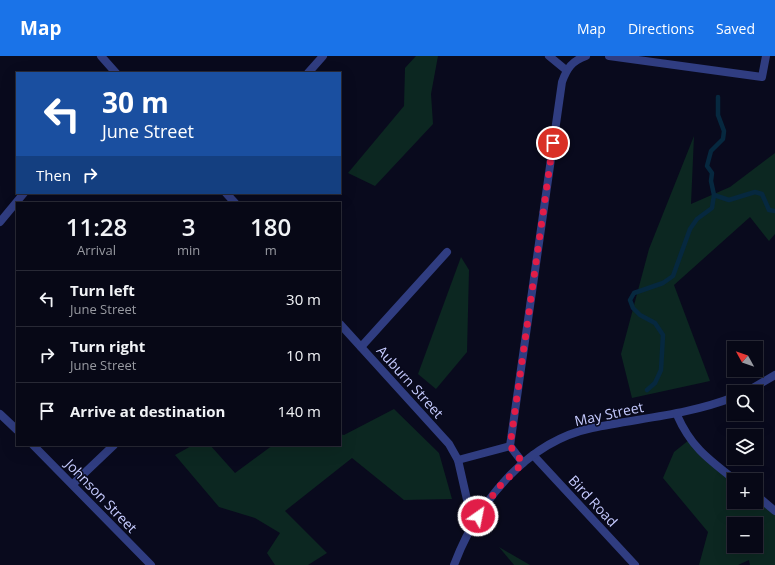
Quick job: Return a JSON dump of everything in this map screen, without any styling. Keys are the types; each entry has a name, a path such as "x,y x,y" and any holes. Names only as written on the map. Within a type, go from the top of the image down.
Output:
{"street":[{"path":"101,56 115,72"},
{"path":"309,72 323,56"},
{"path":"549,56 566,70"},
{"path":"523,463 510,446 562,82 566,70 574,60 586,56"},
{"path":"609,56 762,78 766,56"},
{"path":"17,202 23,194"},
{"path":"227,194 234,202"},
{"path":"0,222 16,203"},
{"path":"361,347 447,252"},
{"name":"Auburn Street","path":"341,325 449,444 458,460 468,504 478,516"},
{"path":"758,385 775,375"},
{"name":"May Street","path":"454,565 466,536 478,516 499,487 533,455 569,436 591,428 677,414 711,406 727,400"},
{"path":"0,414 16,429"},
{"path":"677,414 683,429 704,457 727,474"},
{"name":"Johnson Street","path":"34,446 151,565"},
{"path":"72,484 113,446"},
{"path":"458,460 510,446"},
{"name":"Bird Road","path":"533,455 635,565"},
{"path":"763,501 775,511"}],"green space":[{"path":"416,56 438,56 431,94 433,124 375,186 348,173 404,106 405,68"},
{"path":"694,136 691,204 730,187 775,153 775,234 769,241 750,217 674,285 710,381 632,398 621,354 649,249"},
{"path":"461,257 469,270 467,352 436,389 418,374"},
{"path":"394,409 439,453 452,499 404,500 352,458 285,511 327,553 308,565 275,565 267,553 280,533 255,518 219,507 175,455 191,446 211,446 235,473 272,446 341,446 341,434 344,435"},
{"path":"689,440 727,474 727,509 763,509 763,503 775,512 775,565 750,565 749,560 738,565 699,565 708,532 663,478 674,452"},
{"path":"499,547 530,565 514,565"}],"waterway":[{"path":"714,195 711,181 712,173 707,166 711,151 723,139 724,131 718,115 718,97"},
{"path":"647,390 655,383 661,370 663,335 655,323 640,315 633,308 630,300 634,293 663,283 673,276 690,229 697,219 712,208 714,195 729,200 755,192 762,194 769,210 775,211"}],"route":[{"path":"478,516 499,487 523,463 510,446 553,143"}]}
